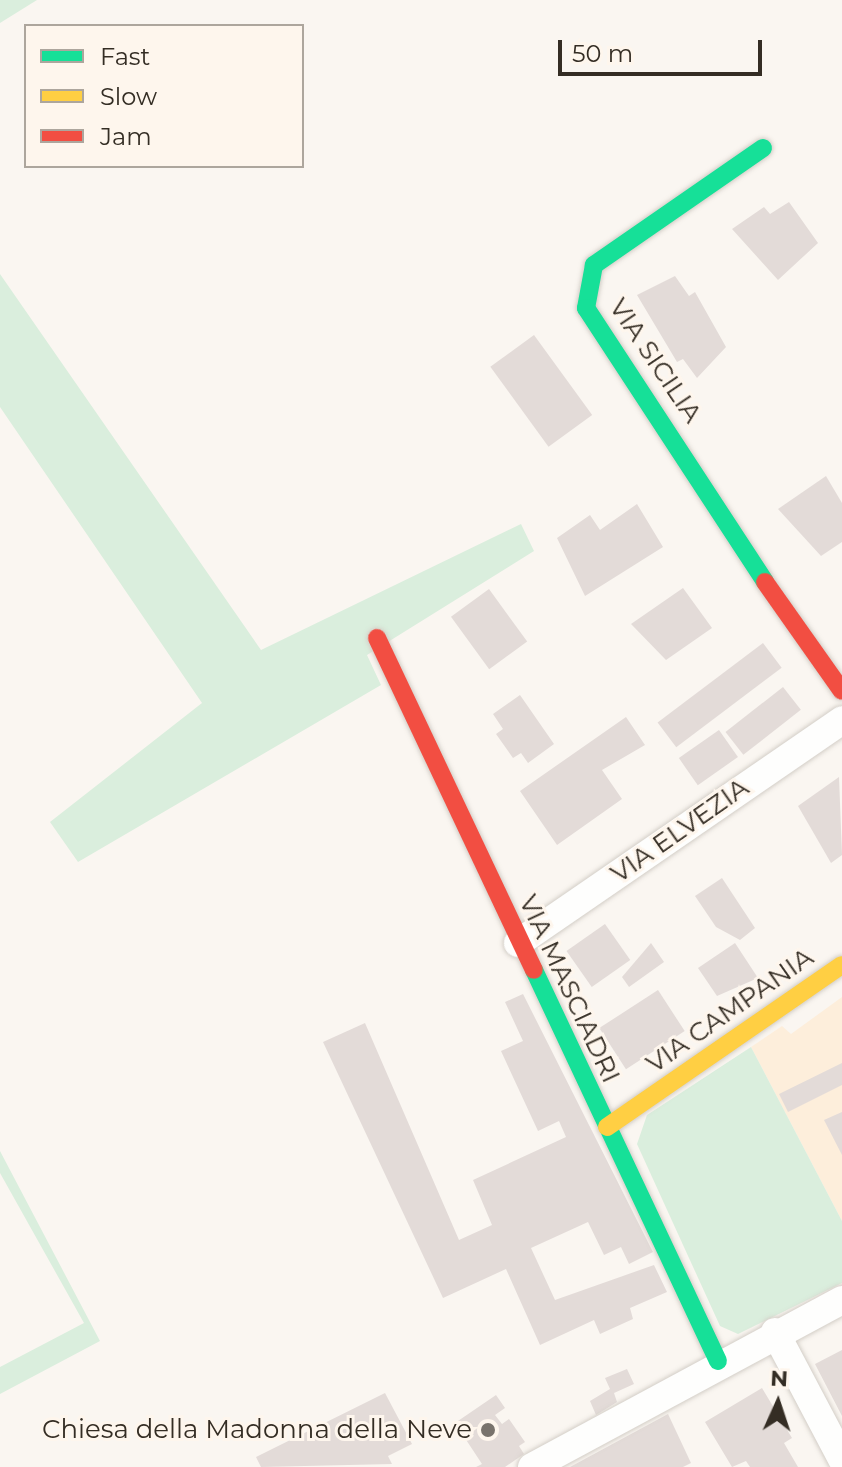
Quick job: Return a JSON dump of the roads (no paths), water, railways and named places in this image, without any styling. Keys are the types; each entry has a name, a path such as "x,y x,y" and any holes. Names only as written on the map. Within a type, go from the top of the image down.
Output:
{"street":[{"name":"VIA SICILIA","path":"763,148 594,265 586,308 680,442 689,473 842,691"},
{"name":"VIA MASCIADRI","path":"377,638 518,943 718,1361"},
{"name":"VIA ELVEZIA","path":"518,943 842,720"},
{"name":"VIA CAMPANIA","path":"607,1127 842,965"},
{"path":"532,1467 718,1361 842,1300"},
{"path":"775,1332 842,1459"}],"place":[{"name":"Chiesa della Madonna della Neve","path":"488,1430"}]}
